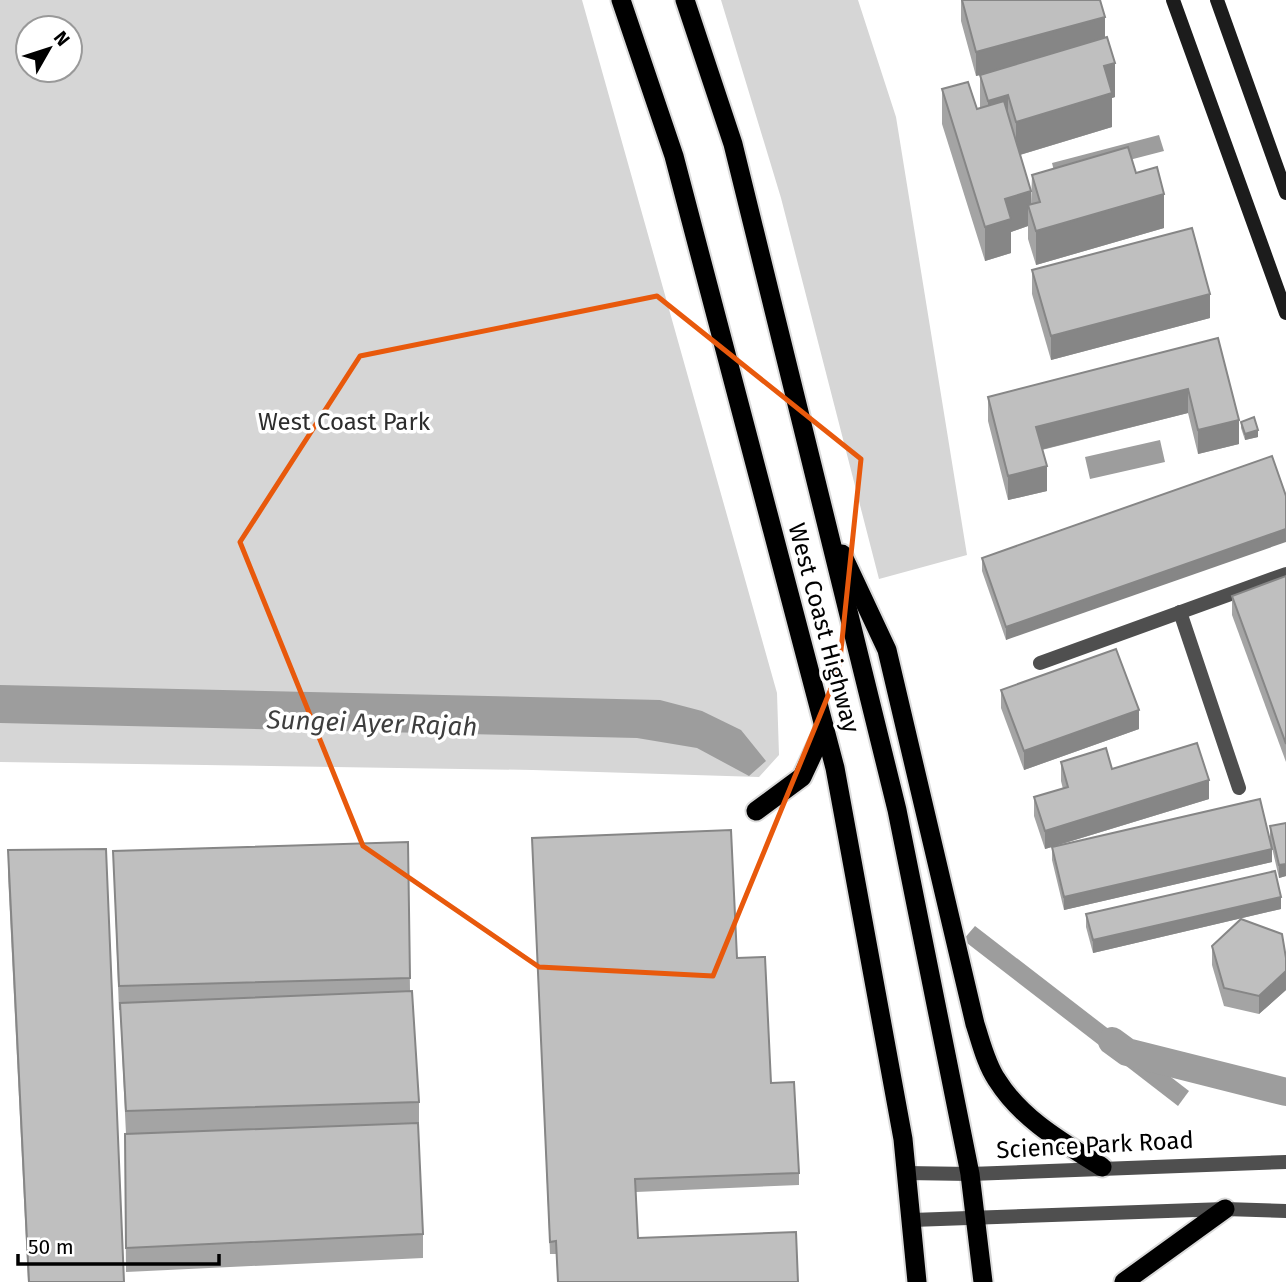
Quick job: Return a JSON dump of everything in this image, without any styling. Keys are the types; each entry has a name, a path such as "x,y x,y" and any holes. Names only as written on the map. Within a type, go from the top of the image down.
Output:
{"highway":[{"name":"West Coast Highway","path":"621,0 674,156 825,728 871,960 906,1173 917,1282"},
{"name":"West Coast Highway","path":"685,0 733,144 897,810 970,1174 984,1282"},
{"path":"826,522 887,650 975,1024 996,1079 1018,1106 1049,1134 1102,1167"},
{"path":"756,811 802,777 825,728"},
{"path":"1124,1282 1225,1209"}],"main road":[{"path":"1173,0 1286,313"},
{"path":"1217,0 1286,194"}],"street":[{"path":"1040,663 1286,574"},
{"path":"1180,612 1239,788"},
{"name":"Science Park Road","path":"906,1173 970,1174 1286,1162"},
{"path":"912,1220 1225,1209 1286,1211"}],"highlighted area":[{"path":"657,296 861,459 839,669 713,976 539,967 363,846 240,542 360,356"}],"green space":[{"name":"West Coast Park","path":"0,0 582,0 777,693 779,755 759,777 533,770 0,762"},
{"path":"721,0 858,0 896,117 967,555 879,579 781,198"}],"water":[{"path":"1159,135 1164,151 1056,179 1052,163"},
{"path":"1160,440 1165,462 1090,479 1085,457"},
{"path":"0,685 660,700 702,711 741,730 766,761 749,776 697,748 637,738 0,723"},
{"path":"975,926 1189,1091 1178,1106 963,940"}],"building":[{"path":"962,0 1100,0 1105,17 976,52"},
{"path":"1107,37 1115,63 1104,66 1112,93 1016,122 1008,95 988,101 980,75"},
{"path":"968,82 977,109 1004,101 1031,191 1005,199 1011,219 985,227 942,89"},
{"path":"1128,147 1136,173 1157,167 1164,194 1036,231 1028,205 1040,202 1032,175"},
{"path":"1192,228 1210,294 1051,336 1032,270"},
{"path":"1218,338 1239,420 1198,430 1188,389 1036,427 1047,466 1008,476 988,397"},
{"path":"1254,417 1258,430 1245,434 1241,422"},
{"path":"1272,456 1286,496 1286,529 1006,627 982,558"},
{"path":"1286,576 1286,744 1232,596"},
{"path":"1116,649 1139,710 1024,751 1001,690"},
{"path":"1197,743 1209,780 1045,831 1034,797 1068,787 1061,762 1106,748 1112,769"},
{"path":"1260,799 1272,849 1064,897 1052,847"},
{"path":"1286,823 1286,864 1279,865 1270,826"},
{"path":"731,830 737,958 765,957 771,1083 794,1082 799,1173 635,1179 638,1238 796,1232 798,1282 558,1282 556,1241 550,1242 532,838"},
{"path":"408,842 410,978 119,986 113,851"},
{"path":"106,849 124,1282 29,1282 8,850"},
{"path":"1275,871 1281,897 1093,940 1086,914"},
{"path":"1241,919 1282,934 1286,971 1259,996 1224,988 1212,946"},
{"path":"412,991 419,1102 126,1111 120,1003"},
{"path":"418,1123 423,1234 126,1248 125,1134"}],"waterway":[{"name":"Sungei Ayer Rajah","path":"1112,1041 1127,1052 1286,1092"}]}
